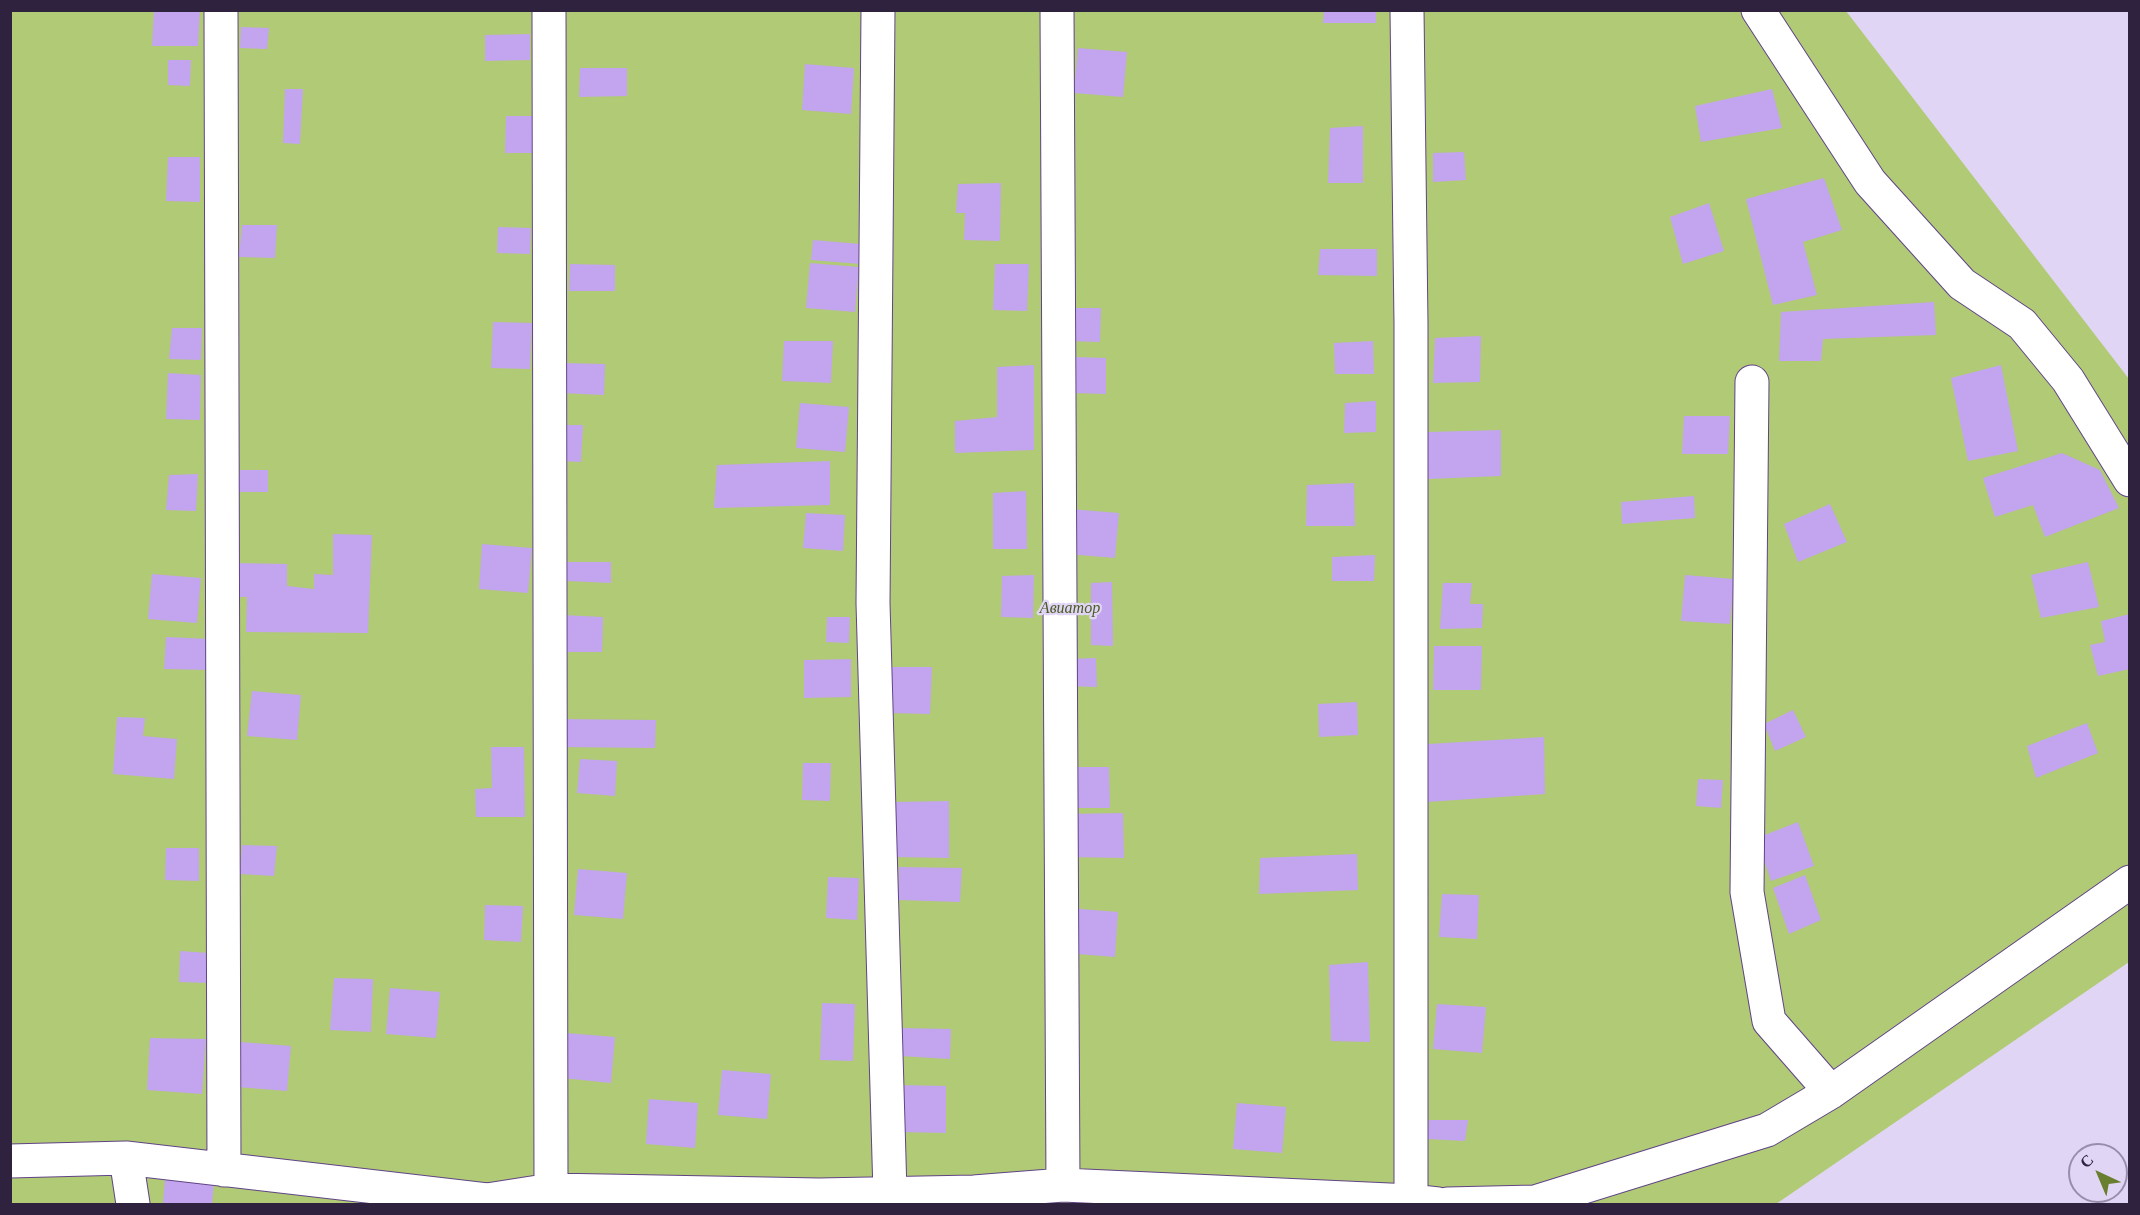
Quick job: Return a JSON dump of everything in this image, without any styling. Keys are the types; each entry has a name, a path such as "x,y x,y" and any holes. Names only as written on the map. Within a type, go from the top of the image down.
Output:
{"street":[{"path":"221,10 224,1170"},
{"path":"549,10 551,1190"},
{"path":"878,10 873,603 890,1193"},
{"path":"1057,10 1063,1185"},
{"path":"10,1161 126,1158 488,1200 551,1190 819,1195 974,1192 1063,1185 1424,1203 1407,10"},
{"path":"1758,10 1870,182 1962,284 2022,324 2068,380 2130,480"},
{"path":"1752,382 1747,892 1769,1021 1831,1092"},
{"path":"1447,1204 1535,1202 1767,1130 1831,1092 2130,882"},
{"path":"126,1158 133,1204"}],"green space":[{"name":"Авиатор","path":"10,11 1846,11 2129,379 2129,962 1776,1204 11,1204"}],"building":[{"path":"154,10 200,10 198,46 152,46"},
{"path":"1324,10 1376,10 1376,23 1323,23"},
{"path":"241,27 269,28 267,49 240,48"},
{"path":"530,34 530,60 485,61 485,35"},
{"path":"1078,48 1127,52 1123,97 1074,93"},
{"path":"168,60 191,60 190,86 168,85"},
{"path":"805,64 854,68 851,114 802,110"},
{"path":"580,68 627,68 627,96 579,97"},
{"path":"285,89 303,89 300,144 283,143"},
{"path":"1772,89 1782,128 1701,142 1695,106"},
{"path":"506,116 532,116 532,153 505,153"},
{"path":"1363,126 1363,183 1328,183 1330,128"},
{"path":"1464,152 1466,180 1433,182 1433,153"},
{"path":"168,157 200,157 200,202 166,201"},
{"path":"1824,178 1842,230 1803,242 1817,295 1773,305 1746,199"},
{"path":"1001,183 1000,241 964,240 965,213 956,213 958,184"},
{"path":"1709,203 1724,251 1683,264 1670,217"},
{"path":"242,225 277,225 275,258 239,257"},
{"path":"498,227 531,228 530,254 497,253"},
{"path":"813,240 861,244 860,264 811,260"},
{"path":"1320,249 1377,249 1377,276 1318,275"},
{"path":"810,263 859,267 855,312 806,308"},
{"path":"570,264 615,265 615,291 569,291"},
{"path":"995,264 1029,264 1027,311 993,310"},
{"path":"1934,302 1936,335 1823,339 1821,361 1779,361 1781,312"},
{"path":"1066,308 1101,308 1100,342 1065,341"},
{"path":"493,322 532,323 530,369 491,368"},
{"path":"172,328 202,328 201,360 169,359"},
{"path":"1481,336 1480,382 1433,383 1435,338"},
{"path":"784,341 833,341 831,383 782,381"},
{"path":"1373,341 1374,374 1335,374 1334,343"},
{"path":"1073,357 1106,358 1106,394 1072,393"},
{"path":"561,363 605,364 604,395 560,393"},
{"path":"1034,365 1034,450 955,453 955,421 997,417 997,367"},
{"path":"2001,365 2018,451 1968,461 1951,378"},
{"path":"168,373 201,375 200,420 166,419"},
{"path":"1376,401 1376,432 1344,433 1345,403"},
{"path":"800,403 849,407 845,452 796,448"},
{"path":"1684,416 1730,416 1728,454 1682,454"},
{"path":"560,425 583,425 581,462 558,461"},
{"path":"1501,430 1501,476 1428,479 1428,432"},
{"path":"2062,453 2100,470 2119,508 2045,537 2033,505 1995,517 1983,478"},
{"path":"830,461 830,505 714,508 717,465"},
{"path":"240,470 268,470 268,492 238,492"},
{"path":"198,474 196,511 166,510 169,475"},
{"path":"1354,483 1355,526 1306,526 1307,485"},
{"path":"1026,491 1027,549 993,549 993,493"},
{"path":"1694,496 1695,518 1622,524 1621,502"},
{"path":"1830,504 1847,542 1798,562 1784,524"},
{"path":"1070,509 1119,513 1115,558 1067,554"},
{"path":"806,513 845,515 843,551 803,548"},
{"path":"333,534 372,535 368,633 246,632 247,597 235,597 237,563 287,564 287,586 314,589 314,574 333,575"},
{"path":"482,544 532,548 528,593 479,589"},
{"path":"1375,555 1374,581 1332,581 1332,557"},
{"path":"567,562 611,562 611,583 567,581"},
{"path":"2088,562 2099,607 2041,618 2031,575"},
{"path":"152,574 201,578 197,623 148,619"},
{"path":"1034,575 1033,618 1001,617 1002,576"},
{"path":"1685,575 1734,579 1730,624 1681,621"},
{"path":"1112,582 1113,646 1091,645 1091,583"},
{"path":"1443,583 1472,583 1470,604 1483,604 1482,628 1440,629"},
{"path":"2130,614 2130,669 2098,676 2090,645 2105,642 2101,621"},
{"path":"562,615 603,617 602,652 560,652"},
{"path":"827,617 850,617 849,643 826,642"},
{"path":"166,637 210,639 209,670 164,669"},
{"path":"1434,646 1482,646 1481,690 1433,690"},
{"path":"1096,658 1097,687 1063,686 1064,659"},
{"path":"851,659 851,697 804,698 804,660"},
{"path":"890,667 932,667 930,714 889,713"},
{"path":"252,691 301,695 297,740 247,736"},
{"path":"1357,702 1358,735 1319,737 1318,704"},
{"path":"1793,710 1806,737 1775,751 1764,724"},
{"path":"117,717 145,718 143,736 177,739 174,779 113,774"},
{"path":"559,719 656,720 655,748 558,747"},
{"path":"2087,723 2098,753 2036,778 2027,746"},
{"path":"1544,737 1545,794 1412,803 1412,745"},
{"path":"491,747 524,747 525,817 476,817 475,789 492,788"},
{"path":"580,759 617,761 615,796 577,793"},
{"path":"803,763 831,763 830,801 802,800"},
{"path":"1068,767 1109,767 1110,808 1068,808"},
{"path":"1698,779 1723,780 1721,808 1696,806"},
{"path":"949,801 949,858 894,857 894,802"},
{"path":"1123,813 1124,858 1066,857 1066,814"},
{"path":"1798,822 1814,866 1771,881 1757,838"},
{"path":"242,845 277,846 274,876 240,874"},
{"path":"166,848 199,848 199,881 165,880"},
{"path":"1357,854 1358,890 1259,894 1260,858"},
{"path":"899,867 962,868 960,902 898,900"},
{"path":"578,869 627,873 623,919 574,915"},
{"path":"1805,875 1821,920 1789,934 1773,888"},
{"path":"828,877 859,878 857,920 826,918"},
{"path":"1442,894 1479,895 1477,939 1439,937"},
{"path":"485,905 523,906 521,942 484,940"},
{"path":"1069,908 1118,912 1115,957 1065,953"},
{"path":"180,951 209,953 207,983 179,982"},
{"path":"1368,962 1370,1042 1331,1041 1329,965"},
{"path":"334,978 373,979 371,1032 330,1030"},
{"path":"390,988 440,992 436,1038 386,1034"},
{"path":"822,1003 855,1004 853,1061 820,1060"},
{"path":"1437,1004 1486,1007 1482,1053 1433,1049"},
{"path":"901,1028 951,1029 950,1059 900,1056"},
{"path":"566,1033 615,1037 611,1083 562,1078"},
{"path":"150,1038 206,1039 202,1094 147,1090"},
{"path":"241,1042 291,1046 287,1091 237,1087"},
{"path":"722,1070 771,1074 767,1119 718,1115"},
{"path":"899,1085 946,1086 946,1133 898,1132"},
{"path":"649,1099 698,1103 695,1148 646,1144"},
{"path":"1237,1103 1286,1107 1282,1153 1233,1149"},
{"path":"1429,1120 1468,1120 1465,1141 1427,1139"},
{"path":"165,1179 214,1183 212,1204 163,1204"}]}
